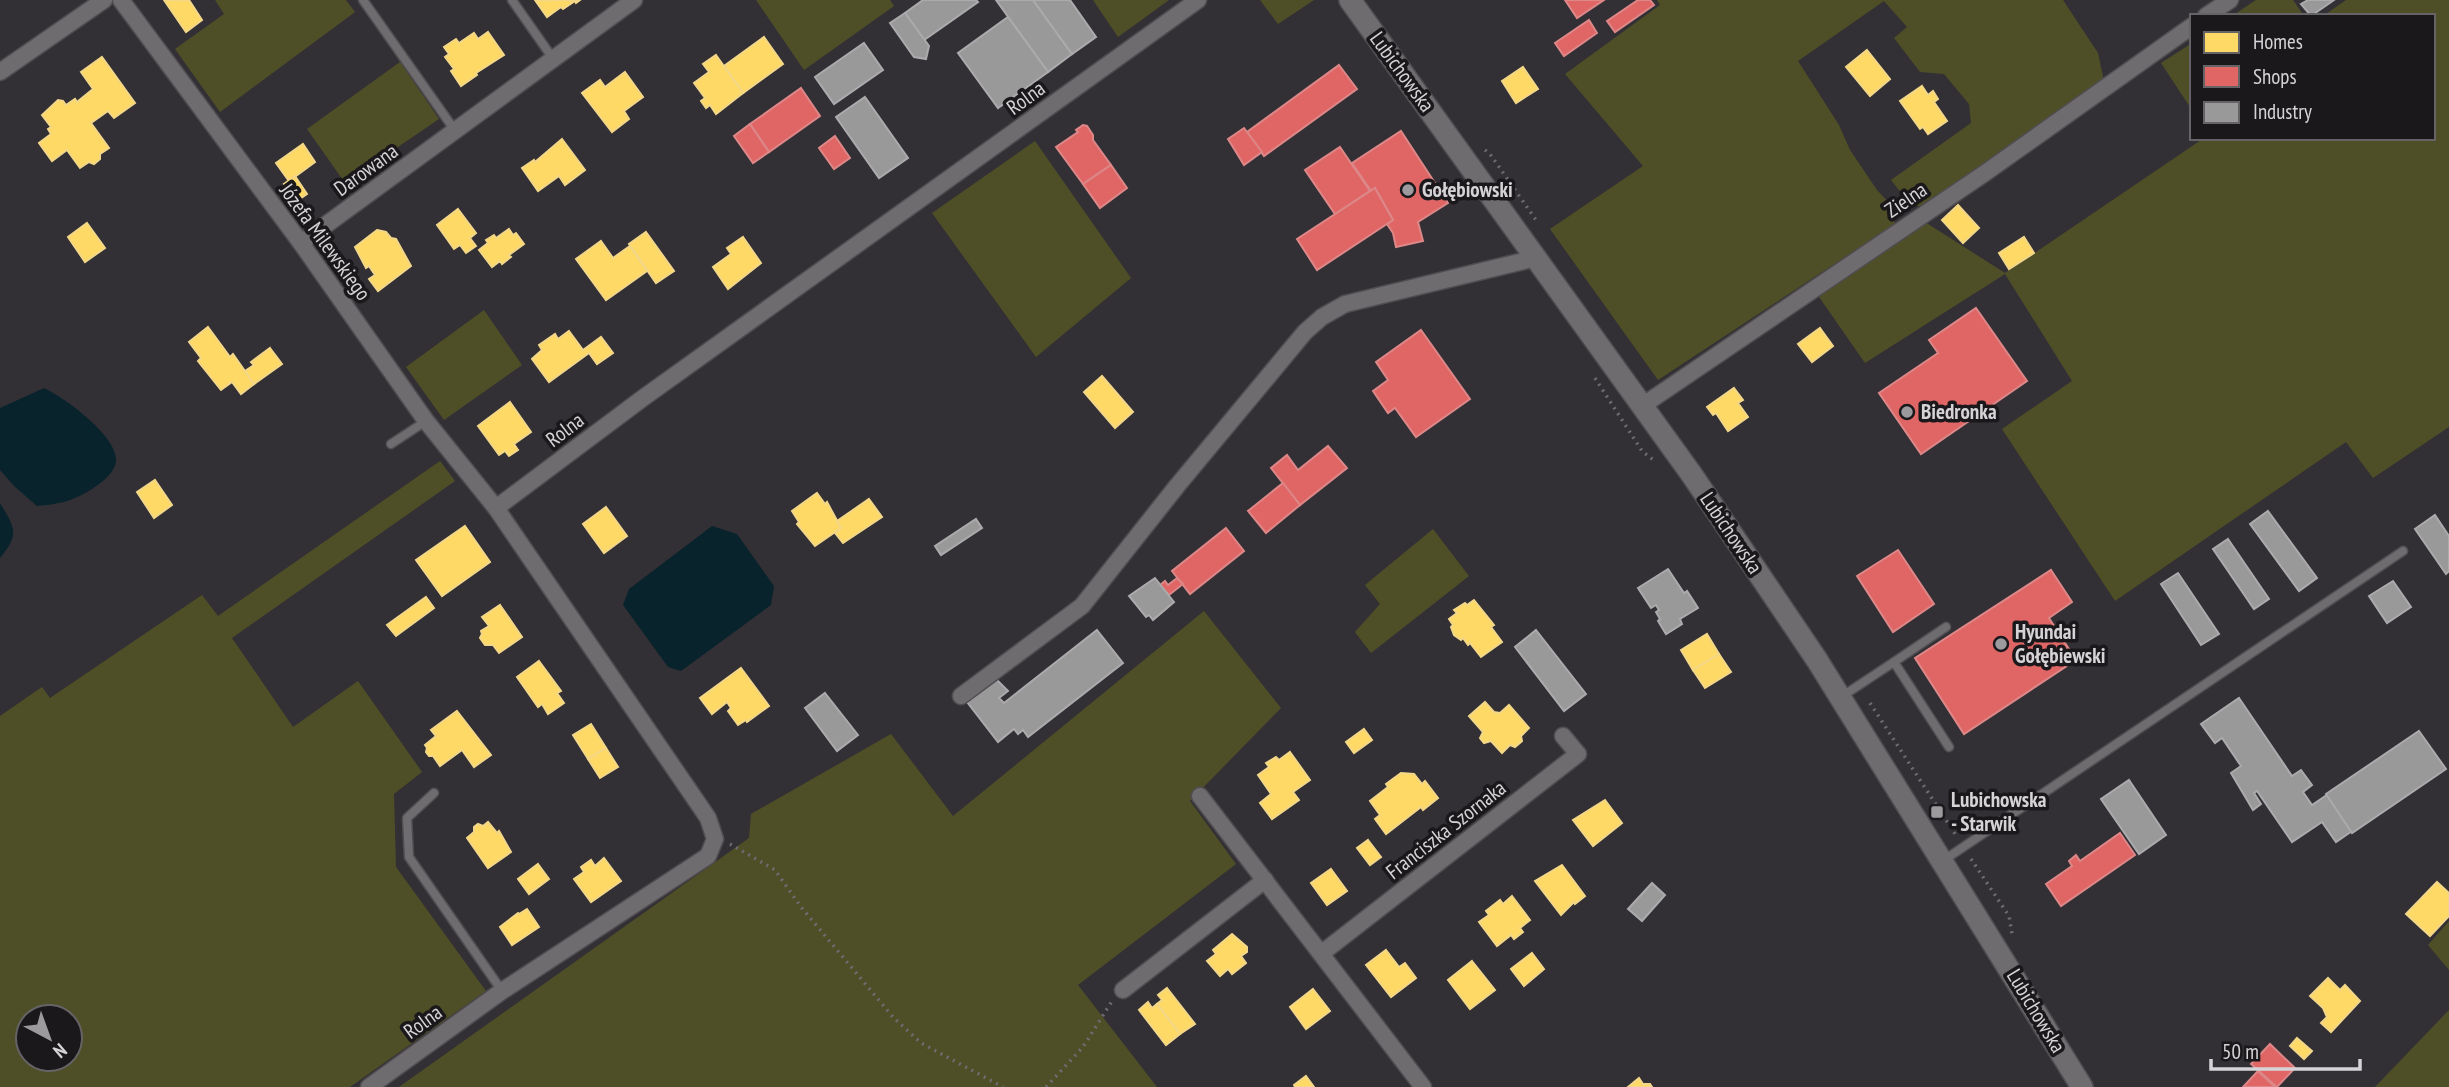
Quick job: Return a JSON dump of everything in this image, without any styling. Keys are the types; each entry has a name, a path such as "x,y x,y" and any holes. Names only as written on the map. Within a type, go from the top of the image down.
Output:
{"street":[{"path":"0,72 104,0"},
{"name":"Józefa Milewskiego","path":"121,0 301,243 426,421 496,508"},
{"name":"Darowana","path":"301,243 634,0"},
{"name":"Rolna","path":"496,508 643,398 1198,0"},
{"name":"Lubichowska","path":"1350,0 1706,496 1841,697 2082,1087"},
{"path":"2209,14 2230,0"},
{"name":"Zielna","path":"1642,407 1985,173 2190,27"},
{"path":"961,696 1082,607 1177,486 1296,342 1322,317 1345,304 1536,258"},
{"path":"496,508 708,818 715,839"},
{"name":"Franciszka Szornaka","path":"1322,953 1578,754 1563,736"},
{"path":"1200,796 1423,1087"},
{"name":"Rolna","path":"369,1087 502,991 708,856 715,839"},
{"path":"1123,990 1265,880"}],"lane":[{"path":"363,0 456,132"},
{"path":"512,0 554,60"},
{"path":"391,444 426,421"},
{"path":"1943,860 2403,551"},
{"path":"1841,697 1946,627"},
{"path":"1894,662 1949,747"},
{"path":"434,793 407,818 409,857 502,991"}],"path":[{"path":"1591,373 1642,451 1659,464"},
{"path":"715,839 739,847 775,870 801,906 893,1017 921,1043 1003,1087"},
{"path":"1046,1087 1083,1047 1108,1004 1123,990"}],"shaded area":[{"path":"215,0 346,0 355,12 220,112 175,49 224,14"},
{"path":"756,0 890,0 894,6 804,70"},
{"path":"1093,0 1169,0 1118,37"},
{"path":"1260,0 1314,0 1278,24"},
{"path":"1657,0 2063,0 2098,53 2104,81 1924,207 1910,204 1891,180 1971,123 1969,104 1944,74 1920,72 1894,38 1907,27 1884,1 1798,61 1839,125 1850,150 1889,203 1895,224 1658,380 1550,229 1643,166 1565,74 1660,5"},
{"path":"2256,0 2293,0 2303,14 2235,14"},
{"path":"2346,0 2449,0 2449,427 2373,478 2346,442 2115,601 2002,429 2072,381 2005,274 1865,363 1817,294 1925,222 2005,273 2201,140 2435,140 2435,14 2326,14"},
{"path":"2190,44 2190,107 2161,63"},
{"path":"400,62 439,119 345,183 307,129"},
{"path":"1035,141 1131,278 1036,357 932,213"},
{"path":"484,310 522,365 444,420 406,367"},
{"path":"440,461 455,481 232,638 293,727 358,681 422,772 394,794 396,867 486,991 350,1087 0,1087 0,716 42,687 50,698 202,595 218,616"},
{"path":"1433,529 1469,576 1371,653 1355,632 1380,604 1365,585"},
{"path":"1204,611 1281,708 1190,801 1236,864 1078,985 1157,1087 399,1087 749,838 751,814 891,734 953,816"},
{"path":"2449,921 2449,970 2428,945"},
{"path":"2449,1010 2449,1087 2375,1087"}],"water":[{"path":"44,388 76,408 98,428 113,449 116,459 111,473 88,491 64,502 37,506 0,470 0,408"},
{"path":"0,503 12,525 13,537 0,558"},
{"path":"712,526 737,534 774,586 771,605 681,671 668,667 623,605 629,589"}],"building: Homes":[{"path":"164,0 189,0 202,20 186,32"},
{"path":"535,0 580,0 563,9 561,7 547,17"},
{"path":"488,32 504,55 461,86 451,71 454,69 445,57 449,54 444,47 456,39 459,43 474,33 478,39"},
{"path":"764,37 783,64 743,93 724,66"},
{"path":"1867,50 1890,79 1870,96 1846,67"},
{"path":"716,55 743,93 716,114 710,105 706,108 701,101 705,98 694,83 709,72 703,64"},
{"path":"102,57 135,103 114,118 108,111 91,123 109,148 100,154 100,159 94,164 89,162 80,168 67,150 52,161 39,143 51,134 48,129 51,127 42,115 58,100 66,105 75,99 77,102 93,89 81,72"},
{"path":"1523,67 1538,89 1516,103 1502,81"},
{"path":"625,72 643,97 624,111 629,119 612,132 582,93 600,80 605,87"},
{"path":"1922,86 1928,95 1933,91 1938,99 1934,102 1947,121 1928,134 1923,127 1920,129 1900,101"},
{"path":"562,139 585,170 565,185 559,176 538,191 522,168 534,160 535,162"},
{"path":"303,144 315,162 289,181 276,163"},
{"path":"295,176 307,194 297,201 284,184"},
{"path":"1958,205 1979,228 1963,243 1942,220"},
{"path":"458,209 476,233 470,238 476,246 466,253 460,245 454,249 437,225"},
{"path":"87,223 105,248 85,262 68,237"},
{"path":"509,229 513,235 516,233 524,244 502,264 500,261 492,267 479,250 488,243 486,240 494,235 496,238"},
{"path":"377,230 396,239 411,266 378,291 369,279 375,275 369,266 366,268 355,247"},
{"path":"646,232 674,271 656,283 629,244"},
{"path":"743,237 761,263 728,289 713,267 731,254 727,248"},
{"path":"2024,237 2034,253 2009,269 1999,253"},
{"path":"601,241 613,258 630,246 647,271 606,300 576,259"},
{"path":"208,327 230,357 233,354 254,384 241,394 232,382 221,390 198,361 201,358 189,342"},
{"path":"1820,328 1833,346 1812,362 1798,344"},
{"path":"569,331 583,350 601,337 613,353 597,364 589,353 549,382 532,359 542,350 539,345 555,334 558,339"},
{"path":"270,348 282,364 254,384 245,371 254,365 251,362"},
{"path":"1102,376 1133,412 1115,428 1084,392"},
{"path":"1734,388 1743,400 1738,403 1748,417 1728,431 1716,413 1713,415 1707,407"},
{"path":"510,402 531,432 514,444 518,450 509,456 505,451 499,455 478,426"},
{"path":"155,480 172,505 154,518 137,492"},
{"path":"817,493 825,504 827,502 841,528 815,546 797,524 799,522 792,511"},
{"path":"869,499 882,517 843,543 835,533 841,528 837,521"},
{"path":"606,507 627,536 604,553 583,524"},
{"path":"465,526 490,562 442,596 416,560"},
{"path":"426,597 434,608 396,636 387,625"},
{"path":"1474,600 1494,625 1491,627 1502,642 1481,657 1470,643 1468,645 1463,638 1461,640 1454,635 1449,619 1457,613 1454,610"},
{"path":"500,605 522,637 499,653 493,645 485,645 480,638 481,631 489,626 482,617"},
{"path":"1707,634 1719,654 1693,670 1681,650"},
{"path":"1719,654 1731,672 1705,688 1693,670"},
{"path":"539,661 561,691 557,693 564,703 548,714 542,704 538,707 517,677"},
{"path":"741,668 769,706 747,722 746,720 738,725 728,711 731,708 727,702 712,714 700,698"},
{"path":"1485,702 1494,712 1500,713 1509,705 1529,728 1515,747 1510,745 1502,753 1491,741 1484,743 1480,738 1483,732 1469,716"},
{"path":"457,711 491,755 474,767 462,750 440,766 433,756 426,752 425,745 436,736 431,730"},
{"path":"591,724 606,748 588,759 573,735"},
{"path":"1364,729 1372,740 1354,753 1346,742"},
{"path":"606,748 618,767 600,778 588,759"},
{"path":"1290,752 1310,780 1293,792 1299,800 1272,819 1260,803 1271,794 1258,775 1269,767 1266,763 1276,757 1279,760"},
{"path":"1401,773 1414,774 1422,784 1425,781 1438,798 1423,810 1421,807 1386,834 1375,819 1380,815 1370,801"},
{"path":"1605,800 1622,823 1593,846 1573,820"},
{"path":"488,822 497,833 499,831 511,852 488,868 467,838 474,832 474,827"},
{"path":"1368,840 1381,857 1370,865 1357,848"},
{"path":"604,858 621,881 591,902 574,879 584,872 581,867 591,860 595,866"},
{"path":"538,864 549,879 529,894 518,879"},
{"path":"1562,865 1585,896 1575,904 1574,902 1561,915 1535,881"},
{"path":"1331,869 1347,891 1327,905 1311,883"},
{"path":"2437,882 2449,893 2449,916 2430,936 2406,914"},
{"path":"1512,896 1530,920 1520,928 1523,932 1514,939 1511,935 1497,946 1479,922 1489,915 1486,911 1500,900 1503,904"},
{"path":"527,909 539,927 512,945 500,927"},
{"path":"1232,934 1247,947 1247,952 1241,956 1246,963 1232,974 1228,969 1220,976 1207,961 1216,954 1213,950"},
{"path":"1386,950 1399,967 1405,963 1416,978 1391,997 1366,965"},
{"path":"1532,953 1544,969 1524,986 1511,969"},
{"path":"1472,961 1495,990 1470,1009 1448,980"},
{"path":"2328,978 2340,990 2345,985 2360,1001 2331,1032 2321,1023 2327,1017 2323,1008 2310,996"},
{"path":"1167,988 1195,1024 1180,1034 1157,1004 1162,1000 1158,995"},
{"path":"1313,989 1330,1011 1306,1029 1290,1007"},
{"path":"1148,1002 1152,1008 1157,1004 1180,1034 1166,1045 1139,1010"},
{"path":"2297,1038 2312,1051 2304,1059 2290,1046"},
{"path":"1306,1076 1314,1087 1295,1087 1294,1085"},
{"path":"1639,1078 1643,1084 1650,1084 1652,1087 1628,1087"}],"building: Shops":[{"path":"1565,0 1604,0 1577,18"},
{"path":"1638,0 1650,0 1654,5 1615,32 1607,21"},
{"path":"1589,20 1597,33 1564,56 1555,43"},
{"path":"1339,65 1357,89 1264,156 1247,132"},
{"path":"801,88 820,116 769,152 750,124"},
{"path":"750,124 769,152 753,163 734,136"},
{"path":"1083,125 1087,126 1093,140 1111,165 1083,184 1056,147 1078,132 1076,130"},
{"path":"1244,128 1262,152 1244,165 1228,139"},
{"name":"Gołębiowski","path":"1401,131 1448,203 1418,222 1423,241 1396,247 1393,233 1387,224 1393,220 1375,188 1371,191 1352,163"},
{"path":"835,136 850,158 834,169 819,148"},
{"path":"1340,147 1370,191 1335,214 1305,170"},
{"path":"1111,165 1127,188 1100,208 1083,184"},
{"path":"1375,188 1393,220 1317,270 1297,239"},
{"path":"1976,308 2027,381 1921,454 1879,393 1938,353 1929,340"},
{"path":"1421,330 1470,399 1416,437 1395,408 1388,413 1373,391 1388,380 1376,362"},
{"path":"1328,446 1347,468 1300,505 1271,468 1287,455 1298,470"},
{"path":"1283,483 1300,505 1266,533 1248,511"},
{"path":"1226,528 1244,551 1190,594 1172,571"},
{"path":"1898,550 1934,604 1893,632 1857,576"},
{"name":"Hyundai Gołębiewski","path":"2051,570 2072,602 2049,618 2076,660 1964,734 1915,658"},
{"path":"1177,578 1183,584 1169,595 1160,585 1165,581 1168,585"},
{"path":"2120,833 2135,855 2061,906 2046,884 2072,866 2069,861 2076,855 2080,861"},
{"path":"2270,1044 2295,1068 2277,1087 2251,1064"},
{"path":"2258,1071 2275,1087 2243,1087"}],"building: Industry":[{"path":"923,0 978,2 924,40 905,13"},
{"path":"996,0 1033,0 1072,54 1048,72"},
{"path":"1033,0 1070,0 1096,37 1072,54"},
{"path":"2308,0 2334,0 2314,14 2309,14 2301,4"},
{"path":"905,13 929,46 926,59 914,57 890,23"},
{"path":"1008,17 1048,72 998,108 958,53"},
{"path":"864,43 883,70 834,104 815,77"},
{"path":"865,97 908,158 879,178 836,117"},
{"path":"2268,511 2317,578 2299,591 2250,524"},
{"path":"2435,515 2449,536 2449,571 2446,574 2415,529"},
{"path":"976,519 982,528 941,555 935,546"},
{"path":"2228,539 2269,599 2254,609 2213,549"},
{"path":"1668,569 1698,608 1680,619 1682,624 1666,634 1658,621 1660,619 1656,612 1659,610 1656,605 1651,608 1638,588"},
{"path":"2178,573 2219,634 2201,645 2161,584"},
{"path":"1155,578 1174,602 1153,620 1149,615 1146,617 1129,596"},
{"path":"2393,581 2411,607 2387,623 2369,596"},
{"path":"1097,630 1123,663 1028,737 1023,730 1018,734 1014,729 998,742 967,702 996,679 1008,691 999,698 1004,703"},
{"path":"1536,630 1586,694 1564,711 1515,647"},
{"path":"825,693 858,735 837,751 805,708"},
{"path":"2239,698 2292,776 2301,770 2312,785 2303,792 2312,805 2327,795 2352,831 2336,842 2322,822 2292,842 2257,791 2254,793 2261,804 2253,810 2231,773 2241,766 2222,738 2215,743 2201,724"},
{"path":"2419,731 2446,769 2352,833 2326,794"},
{"path":"2129,780 2166,835 2139,854 2101,799"},
{"path":"1652,883 1665,895 1642,921 1628,909"}],"place":[{"name":"Gołębiowski","path":"1408,190"},
{"name":"Biedronka","path":"1907,412"},
{"name":"Hyundai Gołębiewski","path":"2001,644"},
{"name":"Lubichowska - Starwik","path":"1937,812"}]}
